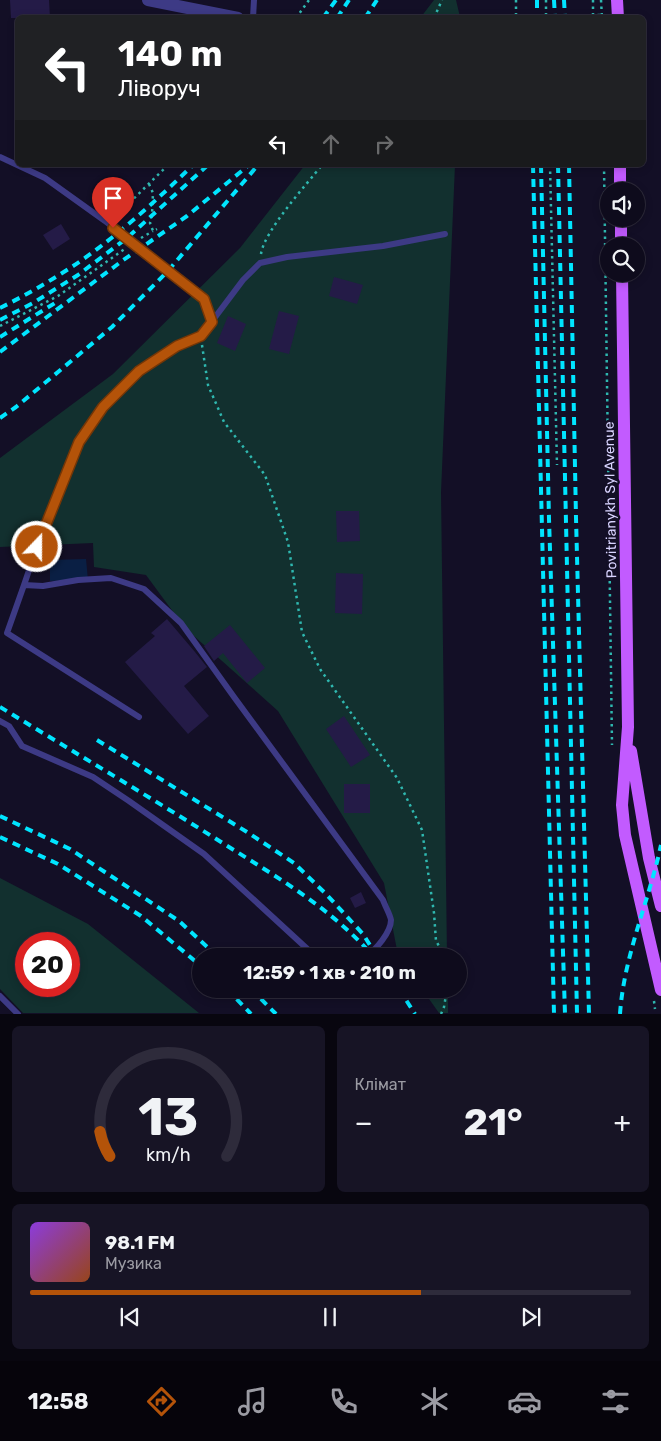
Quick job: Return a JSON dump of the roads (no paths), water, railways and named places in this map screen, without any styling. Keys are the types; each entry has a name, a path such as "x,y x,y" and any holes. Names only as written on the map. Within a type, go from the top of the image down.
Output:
{"main road":[{"path":"617,0 618,15"},
{"path":"620,167 620,182"},
{"name":"Povitrianykh Syl Avenue","path":"622,282 628,726 622,805 625,835 661,990"},
{"name":"Povitrianykh Syl Avenue","path":"628,726 641,812 661,906"}],"street":[{"path":"148,0 223,15"}],"lane":[{"path":"253,15 254,0"},
{"path":"0,157 15,164"},
{"path":"21,167 45,178 101,218 204,299 212,322"},
{"path":"139,717 7,633 37,547 79,442 103,407 139,371 177,346 201,336 243,280 260,263 287,257 383,246 445,234"},
{"path":"24,585 43,586 78,580 110,578 144,589 181,623 383,900 391,920 386,935 376,948"},
{"path":"0,721 9,726 22,746 93,777 204,854 306,948"},
{"path":"0,996 18,1014"}],"water":[{"path":"86,559 88,580 50,581 50,560"}],"railway":[{"path":"325,15 336,0"},
{"path":"339,15 349,0"},
{"path":"367,15 377,0"},
{"path":"537,0 537,15"},
{"path":"554,0 555,15"},
{"path":"564,0 565,15"},
{"path":"0,308 53,279 86,257 118,233 191,167"},
{"path":"0,320 33,303 78,275 127,238 206,167"},
{"path":"0,352 122,261 187,216 247,167"},
{"path":"0,418 16,407 112,327 168,271 256,167"},
{"path":"533,167 554,1014"},
{"path":"541,167 549,519 565,1014"},
{"path":"558,167 577,1014"},
{"path":"569,167 589,1014"},
{"path":"0,337 55,303"},
{"path":"0,707 301,893 339,922 365,948"},
{"path":"97,740 294,863 363,934 372,948"},
{"path":"0,816 70,849 179,921 208,948"},
{"path":"0,837 58,864 141,916 192,958"},
{"path":"620,1014 626,971 661,845"},
{"path":"236,998 251,1014"},
{"path":"260,998 276,1014"},
{"path":"405,998 415,1014"}]}
